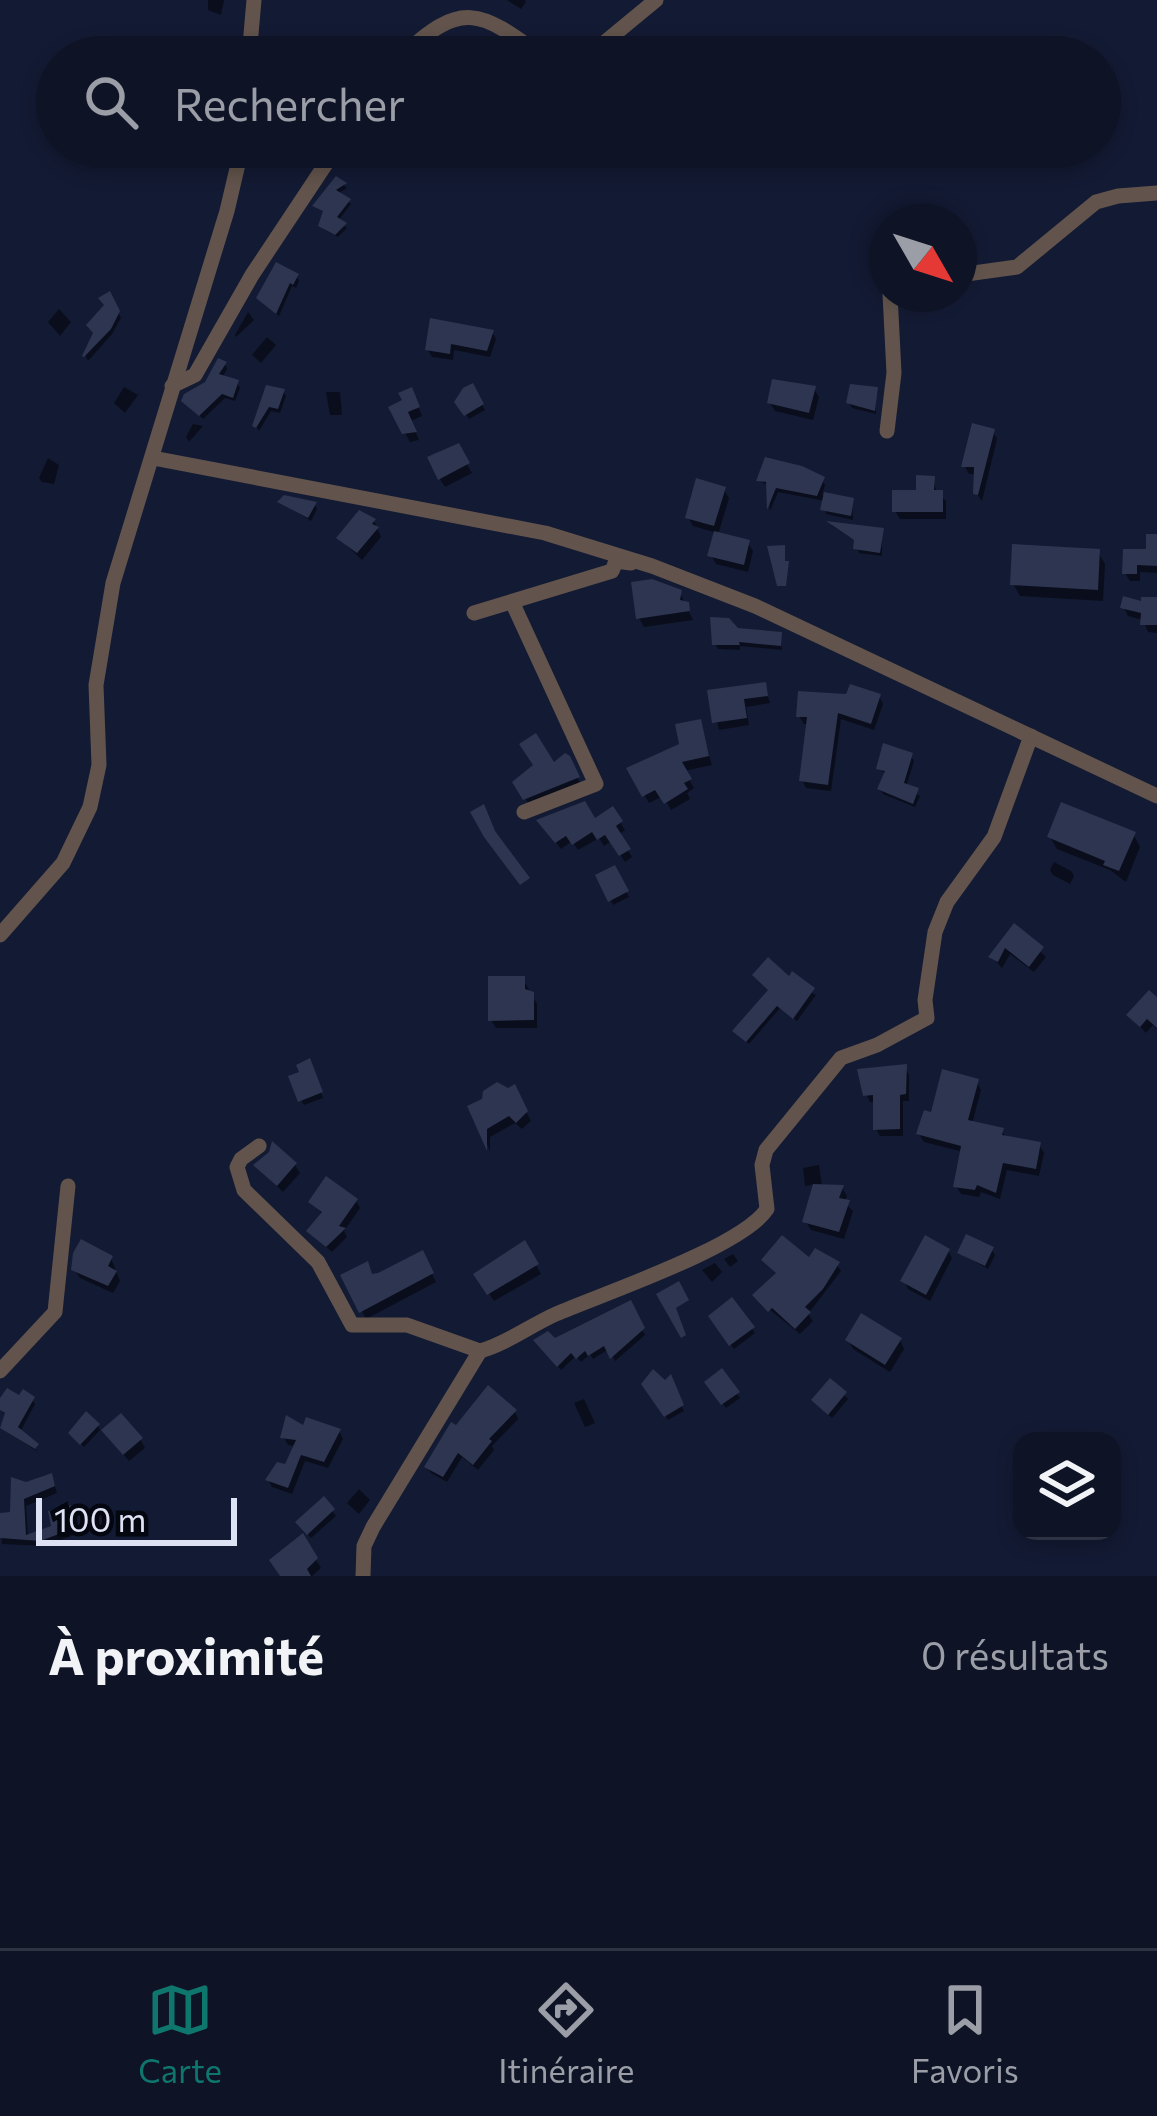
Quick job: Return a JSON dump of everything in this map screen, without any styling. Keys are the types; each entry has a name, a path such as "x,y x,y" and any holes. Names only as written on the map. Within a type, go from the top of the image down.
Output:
{"street":[{"path":"251,36 254,0"},
{"path":"612,36 656,0"},
{"path":"419,36 430,24 464,6 515,36"},
{"path":"0,934 63,863 90,807 99,765 96,685 103,632 237,168"},
{"path":"172,386 195,375 252,275 323,168"},
{"path":"977,272 1017,267 1096,202 1157,193"},
{"path":"887,431 894,373 891,312"},
{"path":"152,458 545,533 652,566 755,606 1157,796"},
{"path":"473,613 592,580 612,571 616,561 652,566"},
{"path":"513,604 596,784 524,812"},
{"path":"363,1576 364,1546 373,1527 480,1352 555,1314 633,1286 760,1219 766,1209 762,1165 766,1150 841,1058 878,1045 926,1018 935,932 947,902 994,837 1031,736"},
{"path":"259,1146 237,1167 244,1190 318,1262 352,1325 407,1325 480,1352"},
{"path":"0,1371 55,1312 68,1186"}],"building":[{"path":"336,176 347,183 336,190 351,199 337,217 347,223 335,235 318,226 323,211 312,206"},
{"path":"276,262 299,274 276,314 256,298"},
{"path":"110,291 120,311 111,329 84,357 93,333 86,325 104,305 98,298"},
{"path":"430,318 494,330 487,351 451,344 450,354 425,350"},
{"path":"218,358 227,362 219,374 239,380 233,398 222,394 199,416 181,401 184,394 205,382"},
{"path":"772,379 816,386 809,413 767,403"},
{"path":"473,383 484,404 464,416 454,402"},
{"path":"850,384 878,387 875,411 846,403"},
{"path":"266,385 285,389 278,409 269,407 256,428 252,426"},
{"path":"412,387 420,407 408,412 417,432 402,434 388,407 402,400 398,393"},
{"path":"972,423 995,429 978,495 973,494 974,467 961,467"},
{"path":"459,443 470,463 438,480 427,457"},
{"path":"765,457 825,477 817,496 776,488 767,510 766,482 756,481"},
{"path":"916,475 935,476 934,490 943,490 943,512 892,512 892,490 916,490"},
{"path":"696,478 726,487 714,526 685,518"},
{"path":"824,492 854,498 851,516 820,510"},
{"path":"284,495 317,502 308,518 277,502"},
{"path":"359,510 376,519 372,524 379,527 357,553 336,538"},
{"path":"826,521 884,528 880,553 853,549 854,540"},
{"path":"714,531 750,540 744,565 707,556"},
{"path":"1146,534 1157,534 1157,566 1137,565 1137,574 1122,574 1123,549 1146,549"},
{"path":"1012,544 1100,549 1098,590 1010,585"},
{"path":"785,545 785,561 789,561 786,586 777,586 767,546"},
{"path":"652,579 682,590 680,600 689,602 690,611 636,619 631,582"},
{"path":"1123,596 1141,601 1141,597 1157,597 1157,625 1140,625 1141,613 1120,608"},
{"path":"710,617 729,618 738,628 782,632 781,646 712,645"},
{"path":"766,682 768,696 744,699 747,718 712,723 707,690"},
{"path":"850,684 881,694 871,724 838,713 828,785 799,781 807,717 796,717 798,691 846,694"},
{"path":"701,719 709,756 682,762 692,779 684,783 688,789 664,804 655,790 642,797 626,768 679,744 675,724"},
{"path":"536,733 554,762 565,753 570,756 580,777 523,800 512,782 533,765 519,744"},
{"path":"883,743 913,753 904,783 919,788 913,804 877,789 885,771 876,769"},
{"path":"585,801 595,818 613,806 623,821 616,826 631,849 619,856 605,835 597,840 592,832 572,845 566,836 555,843 536,820"},
{"path":"1061,802 1136,832 1119,871 1047,837"},
{"path":"484,804 495,831 530,878 520,885 470,812"},
{"path":"615,865 629,891 608,902 595,875"},
{"path":"1014,923 1044,947 1029,967 1005,948 998,962 988,957"},
{"path":"768,957 789,976 792,971 815,988 793,1019 777,1006 746,1042 732,1031 768,990 752,975"},
{"path":"488,976 525,976 525,989 534,992 534,1020 488,1021"},
{"path":"1149,990 1157,997 1157,1028 1147,1019 1140,1027 1126,1015"},
{"path":"310,1058 323,1092 298,1102 288,1076 299,1072 296,1065"},
{"path":"907,1064 906,1094 900,1095 900,1129 873,1130 873,1095 863,1096 857,1069"},
{"path":"942,1069 979,1079 968,1120 1004,1128 1002,1135 1041,1142 1036,1169 1003,1163 996,1193 977,1185 975,1190 953,1187 961,1146 916,1134 924,1110 931,1112"},
{"path":"497,1082 508,1088 515,1084 528,1111 516,1123 509,1116 487,1129 487,1151 467,1106 482,1099 483,1091"},
{"path":"272,1141 297,1163 277,1186 253,1165 269,1152"},
{"path":"326,1176 358,1199 339,1226 346,1228 326,1247 306,1231 322,1212 308,1202"},
{"path":"813,1184 844,1185 839,1198 850,1200 839,1232 802,1222"},
{"path":"966,1234 994,1247 985,1266 957,1253"},
{"path":"782,1235 809,1257 815,1248 840,1262 805,1307 811,1312 795,1329 752,1295 776,1273 761,1260"},
{"path":"925,1235 950,1249 926,1295 900,1281"},
{"path":"81,1239 113,1256 108,1266 117,1271 108,1286 71,1270"},
{"path":"525,1240 539,1264 487,1295 473,1274"},
{"path":"423,1250 434,1273 359,1313 340,1275 368,1261 372,1274 378,1273"},
{"path":"679,1281 689,1300 676,1308 686,1335 681,1338 656,1294"},
{"path":"732,1297 755,1327 729,1346 708,1316"},
{"path":"631,1300 645,1328 610,1359 604,1346 576,1359 571,1353 557,1367 533,1340 548,1331 555,1338"},
{"path":"861,1313 902,1338 885,1365 845,1340"},
{"path":"722,1368 740,1392 721,1405 704,1382"},
{"path":"653,1369 665,1380 671,1374 684,1405 664,1417 641,1384"},
{"path":"830,1378 847,1392 828,1415 811,1400"},
{"path":"488,1385 517,1410 489,1439 492,1441 473,1465 458,1453 443,1477 424,1467 451,1422 456,1425"},
{"path":"7,1388 19,1395 23,1389 35,1397 18,1427 39,1444 35,1449 0,1428 5,1413 0,1410 0,1398"},
{"path":"86,1411 100,1424 80,1445 68,1433"},
{"path":"121,1413 143,1438 123,1455 101,1430"},
{"path":"286,1415 303,1425 306,1417 341,1429 324,1462 301,1455 288,1488 265,1480 277,1462 285,1464 296,1440 280,1438"},
{"path":"52,1473 55,1486 24,1499 26,1535 51,1526 48,1511 71,1505 78,1527 40,1541 0,1538 0,1513 10,1512 11,1477 26,1482"},
{"path":"324,1496 335,1509 307,1535 295,1522"},
{"path":"303,1533 318,1558 307,1569 311,1576 280,1576 269,1560"}]}
